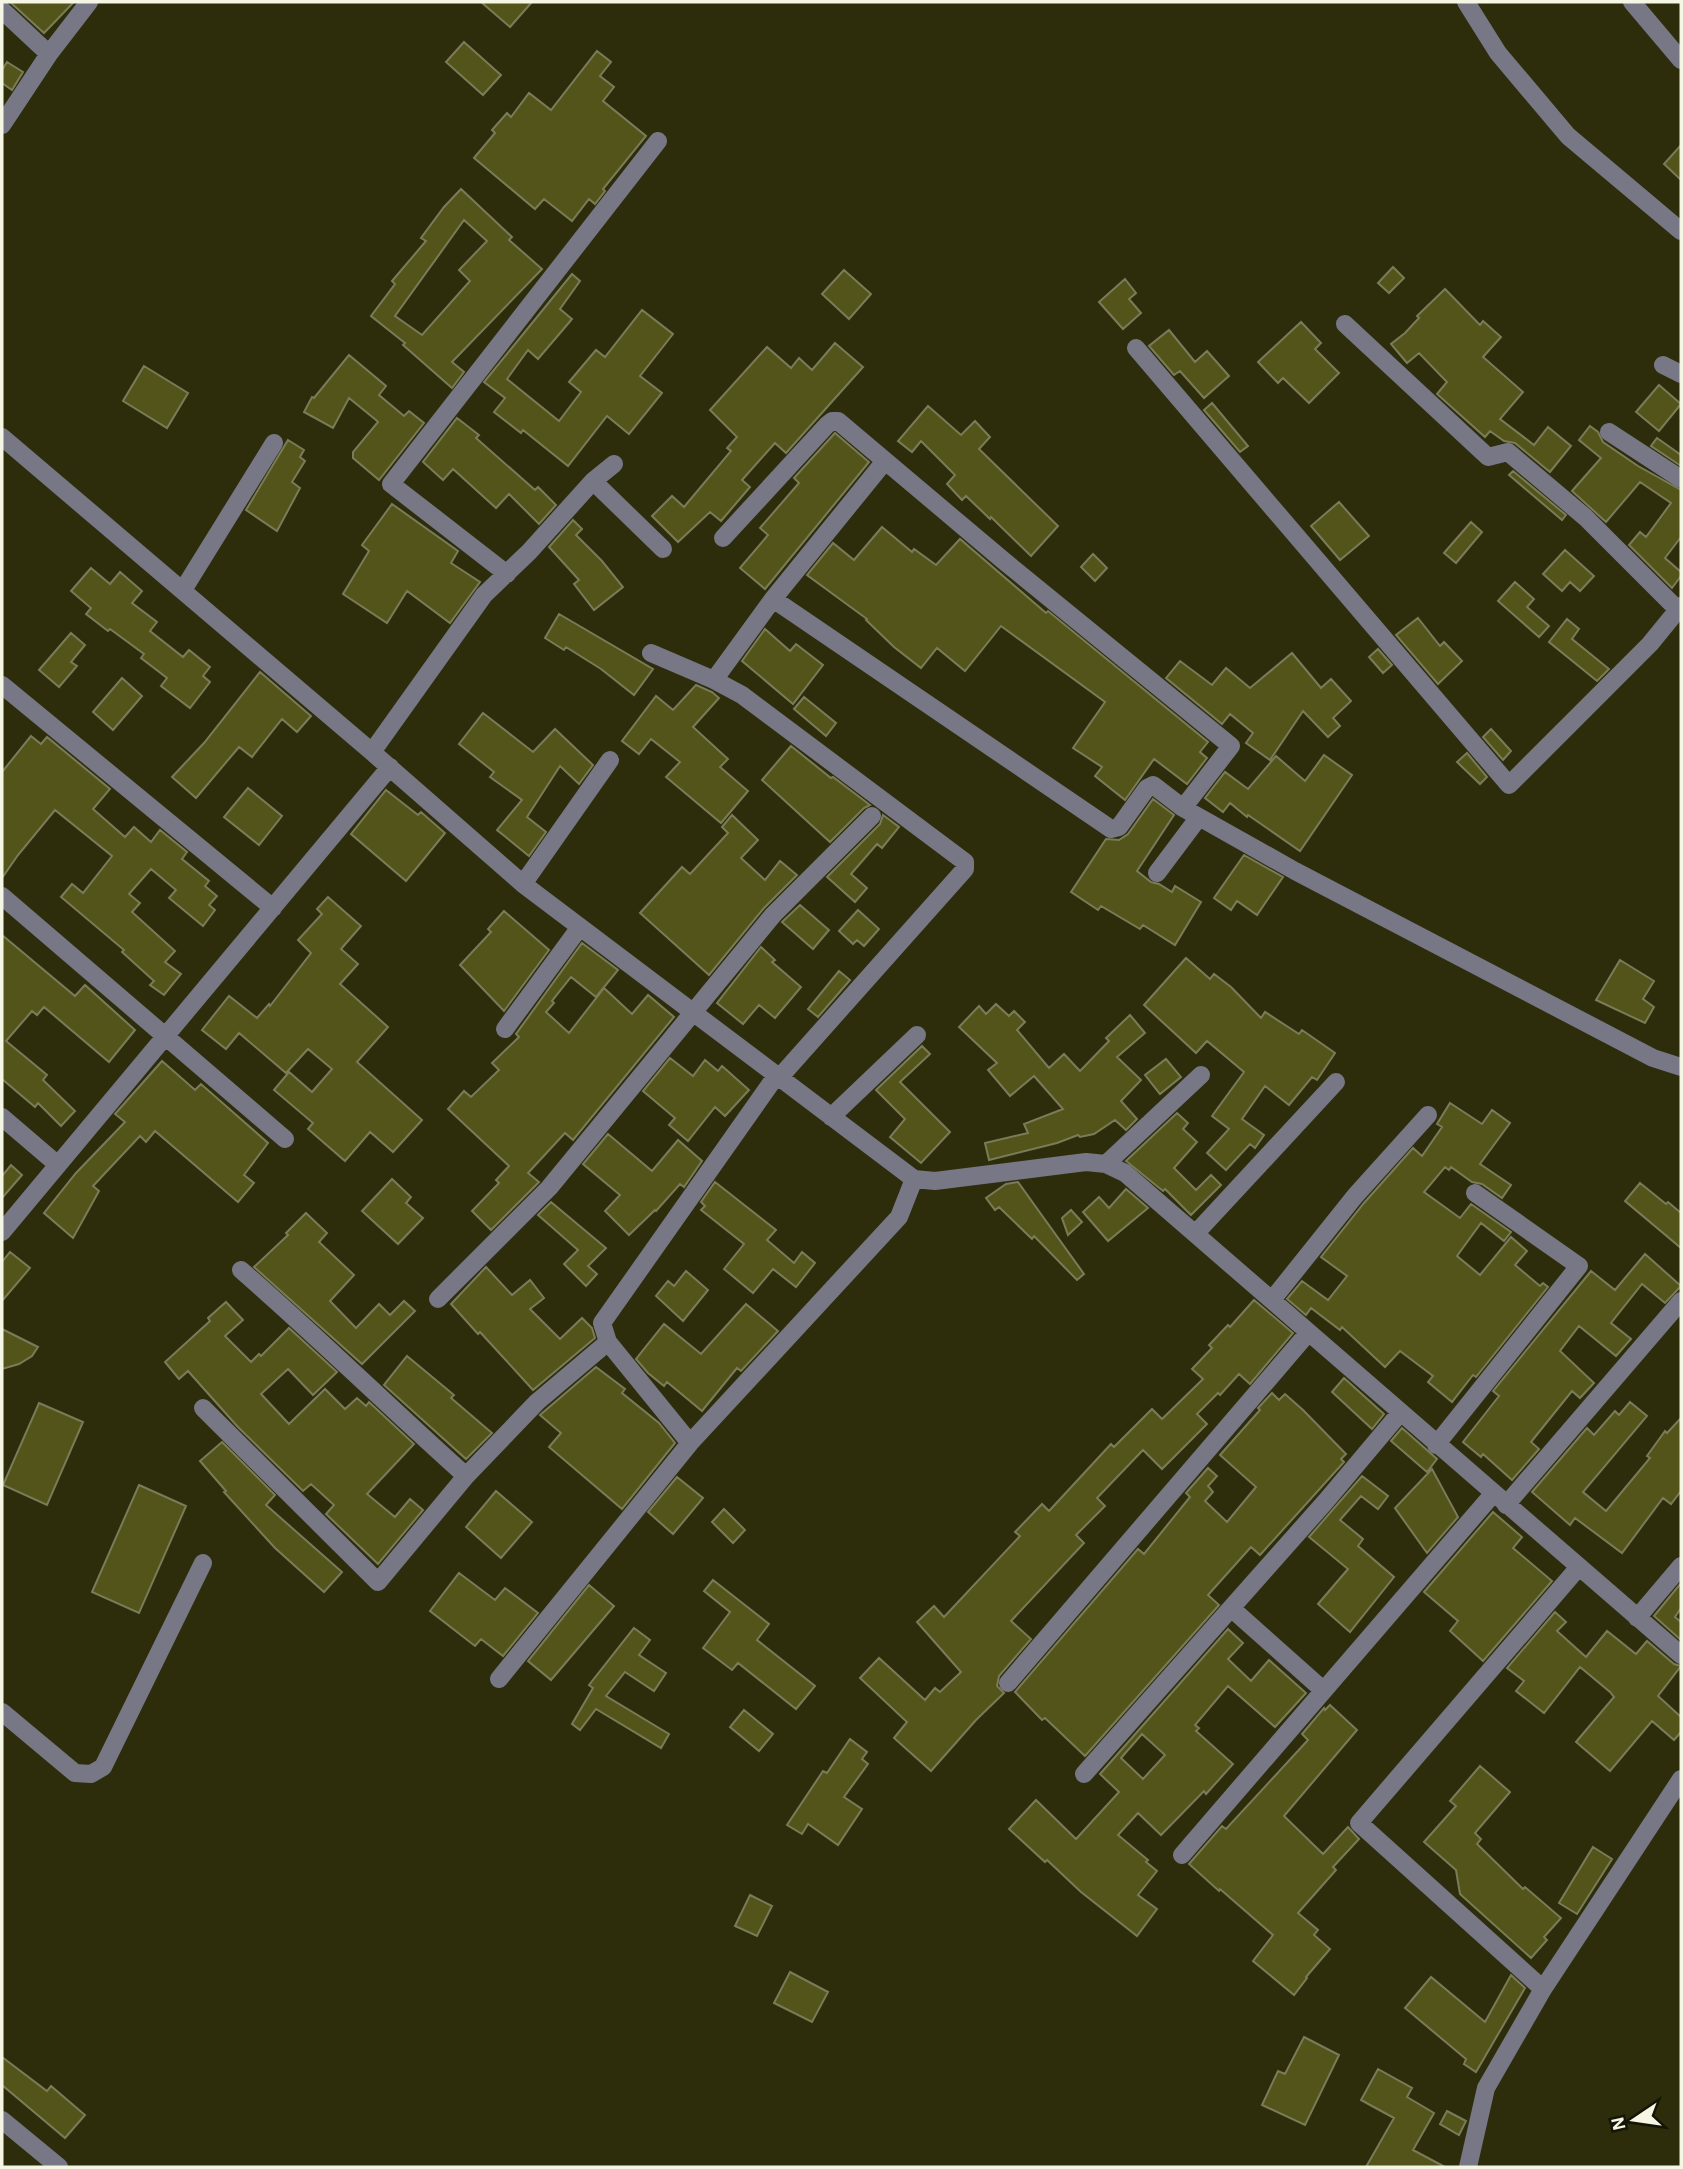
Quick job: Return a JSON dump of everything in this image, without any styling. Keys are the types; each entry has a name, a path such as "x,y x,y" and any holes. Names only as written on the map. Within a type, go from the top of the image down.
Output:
{"street":[{"path":"2,125 49,54 89,2"},
{"path":"1466,2 1498,53 1568,136 1681,231"},
{"path":"1632,2 1681,60"},
{"path":"2,10 49,54"},
{"path":"507,573 391,484 658,141"},
{"path":"1136,348 1509,785 1650,644 1680,608 1585,517 1508,452 1488,457 1345,324"},
{"path":"1663,365 1681,374"},
{"path":"723,538 832,421 838,421 1231,746 1157,873"},
{"path":"1609,432 1681,479"},
{"path":"2,437 523,884 914,1179 935,1181 1086,1162 1107,1164 1125,1173 1681,1655"},
{"path":"183,590 274,443"},
{"path":"714,680 773,599 885,461"},
{"path":"372,752 484,595 529,552 593,481 614,464"},
{"path":"593,481 663,549"},
{"path":"773,599 1111,830 1119,827 1150,785 1153,785 1191,812 1295,871 1653,1058 1681,1068"},
{"path":"651,653 742,695 965,862 965,869 777,1077 602,1323 608,1342 690,1443"},
{"path":"2,685 273,908"},
{"path":"523,884 610,760"},
{"path":"2,1232 390,768"},
{"path":"438,1299 549,1188 773,915 872,816"},
{"path":"2,895 285,1139"},
{"path":"505,1028 580,927"},
{"path":"831,1117 917,1035"},
{"path":"1107,1164 1201,1075"},
{"path":"1196,1233 1336,1083"},
{"path":"1272,1300 1356,1196 1428,1115"},
{"path":"2,1117 58,1166"},
{"path":"499,1679 690,1443 898,1217 914,1179"},
{"path":"1436,1445 1579,1266 1475,1194"},
{"path":"241,1270 466,1476"},
{"path":"1182,1855 1323,1690 1681,1301"},
{"path":"1008,1683 1308,1333"},
{"path":"203,1408 378,1582 466,1476 537,1402 608,1342"},
{"path":"1084,1774 1326,1501 1399,1413"},
{"path":"2,1712 75,1773 91,1774 103,1767 203,1563"},
{"path":"1637,1618 1681,1566"},
{"path":"1543,1989 1359,1823 1578,1568"},
{"path":"1231,1608 1323,1690"},
{"path":"1468,2167 1486,2088 1543,1989 1681,1779"},
{"path":"2,2120 59,2167"}],"building":[{"path":"10,2 74,2 44,33"},
{"path":"481,2 532,2 510,27"},
{"path":"464,42 501,75 483,95 446,62"},
{"path":"597,51 611,62 600,76 614,87 603,101 646,136 603,189 605,191 595,204 589,199 572,221 544,199 535,209 474,158 495,133 492,130 507,113 511,117 529,93 551,110"},
{"path":"7,62 23,72 12,90 2,83 2,70"},
{"path":"1681,145 1681,180 1664,164"},
{"path":"461,189 512,237 509,240 542,269 452,362 464,372 452,388 403,345 405,343 371,316 395,284 392,281 426,241 421,238","holes":["464,220 487,241 459,270 470,281 422,335 395,316"]},
{"path":"1393,267 1404,278 1389,293 1378,283"},
{"path":"844,270 871,294 849,319 822,294"},
{"path":"572,274 580,281 560,309 572,319 538,359 528,350 507,379 559,421 581,392 569,382 596,350 605,357 642,310 673,334 640,376 662,393 629,434 607,416 568,466 523,430 521,433 494,412 505,398 484,382"},
{"path":"1125,279 1136,293 1129,299 1141,313 1123,329 1099,302"},
{"path":"1445,289 1480,325 1483,321 1501,337 1483,357 1523,392 1500,419 1534,445 1548,427 1571,446 1550,472 1515,443 1504,441 1490,431 1485,437 1437,394 1447,382 1419,353 1407,363 1391,344 1405,333 1419,318 1417,316"},
{"path":"1301,322 1321,343 1315,349 1339,373 1309,403 1283,378 1278,383 1258,362"},
{"path":"1169,330 1195,362 1207,351 1229,376 1204,398 1180,371 1174,375 1149,346"},
{"path":"835,343 863,367 786,453 775,443 742,480 750,487 721,521 710,512 678,542 652,516 672,496 684,507 731,451 727,448 737,437 710,410 767,347 791,368 799,358 812,370"},
{"path":"349,355 386,386 379,395 404,416 409,411 424,423 379,480 353,458 353,452 378,422 376,420 349,398 333,428 304,412 312,397 314,398"},
{"path":"144,366 188,393 167,428 123,401"},
{"path":"1659,385 1681,404 1659,431 1636,412"},
{"path":"1212,403 1248,446 1240,452 1204,410"},
{"path":"928,406 961,435 975,421 990,437 979,449 1058,526 1031,556 966,496 962,500 947,484 955,475 921,441 912,452 898,441"},
{"path":"457,418 479,435 476,438 535,490 538,487 556,505 539,524 509,494 496,508 453,469 443,480 423,462"},
{"path":"1590,426 1598,432 1603,442 1681,490 1681,537 1665,558 1681,572 1672,588 1629,545 1640,532 1646,537 1671,503 1640,482 1606,522 1572,491 1601,458 1579,440"},
{"path":"835,433 869,462 765,589 740,568 768,535 760,528 799,483 794,478"},
{"path":"1657,438 1681,455 1681,466 1651,446"},
{"path":"288,440 304,450 300,457 305,461 292,482 300,488 277,531 246,510"},
{"path":"1513,471 1566,515 1562,520 1509,475"},
{"path":"1339,502 1369,536 1340,560 1311,526"},
{"path":"392,504 458,551 451,563 480,582 450,623 407,591 387,623 343,594 369,551 362,545"},
{"path":"573,520 582,529 576,535 623,587 594,610 574,584 579,580 549,547"},
{"path":"1471,522 1482,532 1456,563 1444,553"},
{"path":"882,527 912,552 914,549 936,565 960,539 1046,613 1048,611 1208,742 1200,752 1207,758 1187,784 1154,759 1125,800 1095,776 1102,767 1073,748 1105,702 1001,626 965,671 937,648 921,668 894,647 867,619 807,575 833,543 854,560"},
{"path":"1565,550 1594,576 1580,591 1570,582 1562,591 1543,574"},
{"path":"1093,554 1107,568 1095,581 1081,567"},
{"path":"91,568 110,584 120,572 142,591 132,603 157,622 150,631 183,657 189,650 210,667 203,676 210,682 190,708 161,686 167,678 141,658 144,654 86,614 91,608 71,591"},
{"path":"1515,582 1534,599 1527,607 1549,626 1539,637 1498,601"},
{"path":"559,614 653,669 634,695 601,669 566,647 564,650 545,638"},
{"path":"1418,618 1440,646 1444,642 1462,661 1438,684 1396,635"},
{"path":"1567,619 1579,629 1572,639 1609,669 1597,681 1549,642"},
{"path":"765,629 790,651 796,644 823,665 793,704 742,661"},
{"path":"71,633 85,645 71,662 77,666 59,687 39,670"},
{"path":"1378,649 1392,665 1383,673 1369,657"},
{"path":"1292,653 1321,688 1331,679 1351,701 1333,718 1340,726 1328,737 1303,711 1270,760 1246,743 1253,733 1230,714 1222,724 1166,678 1180,661 1212,685 1226,668 1250,688"},
{"path":"260,672 311,716 297,732 282,719 252,757 239,747 196,798 172,777 204,743"},
{"path":"122,678 142,696 113,730 93,712"},
{"path":"696,685 719,698 693,727 728,759 720,767 748,791 721,823 666,777 680,762 651,739 639,754 622,741 656,696 673,710"},
{"path":"804,697 836,723 826,736 794,709"},
{"path":"483,713 533,752 555,729 593,765 579,784 560,766 527,817 546,832 529,856 497,830 522,800 490,777 494,772 459,744"},
{"path":"1491,729 1511,751 1503,760 1483,737"},
{"path":"31,736 41,744 47,737 110,789 93,809 125,837 134,827 151,842 160,830 187,852 182,859 209,881 205,886 217,896 209,905 215,910 203,926 169,898 176,890 151,869 129,894 140,903 132,912 175,951 165,962 181,974 164,995 150,985 154,981 122,952 124,950 61,897 72,884 83,893 112,856 55,810 2,878 2,772"},
{"path":"791,746 870,805 830,842 762,780"},
{"path":"1467,753 1487,777 1480,784 1457,762"},
{"path":"1324,755 1352,775 1300,851 1230,803 1223,812 1205,798 1225,772 1248,789 1276,756 1305,781"},
{"path":"248,788 282,816 259,845 224,817"},
{"path":"386,790 418,815 421,812 445,833 406,881 351,834"},
{"path":"1153,799 1174,815 1137,871 1151,882 1172,892 1175,886 1201,902 1175,945 1143,925 1140,929 1101,906 1098,910 1071,892 1106,839 1119,840 1128,834"},
{"path":"732,815 758,840 741,858 765,880 780,861 797,875 764,908 709,975 640,913 682,867 690,874 728,833 722,827"},
{"path":"883,815 899,827 882,848 877,844 851,874 867,888 855,902 827,877 880,824"},
{"path":"1244,855 1283,877 1257,915 1237,901 1231,910 1214,898"},
{"path":"328,897 361,926 341,949 358,964 340,984 388,1027 357,1062 422,1120 393,1152 370,1132 345,1161 308,1129 313,1123 274,1090 289,1072 312,1092 332,1069 308,1049 286,1073 239,1033 226,1049 202,1030 229,996 257,1018 269,1004 270,1006 311,953 298,940 322,914 317,909"},
{"path":"800,905 829,930 813,949 782,922"},
{"path":"858,910 879,929 864,946 857,940 853,944 839,931"},
{"path":"504,911 549,950 504,1011 460,965 491,932 488,929"},
{"path":"2,935 75,996 85,985 135,1030 109,1062 44,1007 37,1015 32,1011 6,1041 47,1075 43,1080 75,1111 61,1126 38,1103 35,1107 2,1079"},
{"path":"582,943 618,970 596,997 571,977 552,1001 554,1003 546,1012 569,1033 604,988 632,1014 648,995 674,1017 573,1140 565,1133 528,1173 539,1182 491,1230 472,1211 499,1183 496,1180 509,1166 448,1109 464,1091 471,1097 499,1070 492,1063 519,1037 516,1034"},
{"path":"761,947 775,960 772,962 801,987 775,1018 759,1005 743,1024 717,1003"},
{"path":"1186,958 1210,979 1214,974 1231,987 1261,1018 1265,1012 1299,1034 1302,1030 1335,1053 1317,1080 1312,1077 1289,1105 1265,1086 1242,1119 1264,1135 1255,1148 1250,1144 1226,1170 1207,1153 1229,1129 1212,1116 1244,1072 1207,1041 1196,1053 1144,1005"},
{"path":"1620,960 1654,981 1643,999 1654,1007 1645,1023 1596,1000"},
{"path":"839,971 850,980 818,1017 808,1009"},
{"path":"996,1004 1009,1016 1014,1011 1025,1022 1017,1030 1049,1068 1064,1054 1080,1071 1109,1041 1106,1038 1130,1015 1145,1033 1117,1057 1141,1080 1121,1101 1137,1119 1126,1130 1115,1120 1094,1134 1080,1137 1078,1135 989,1160 985,1143 1028,1133 1024,1124 1063,1109 1034,1076 1010,1096 988,1070 997,1063 959,1027 979,1006 986,1014"},
{"path":"922,1046 930,1054 900,1082 950,1132 921,1163 890,1137 905,1119 876,1090"},
{"path":"670,1058 693,1076 705,1060 718,1071 722,1066 749,1090 725,1116 715,1107 688,1141 669,1125 675,1118 643,1091"},
{"path":"1166,1059 1181,1077 1160,1094 1145,1075"},
{"path":"162,1061 195,1090 201,1084 268,1143 244,1175 254,1183 238,1202 155,1131 146,1142 140,1136 93,1186 99,1191 73,1238 44,1213 76,1173 125,1122 115,1114"},
{"path":"1450,1103 1482,1124 1492,1110 1510,1123 1480,1164 1511,1185 1502,1198 1451,1167 1449,1170 1445,1167 1424,1192 1460,1218 1471,1204 1511,1232 1504,1241 1481,1223 1457,1256 1480,1275 1511,1237 1527,1251 1515,1265 1540,1286 1543,1283 1548,1287 1476,1377 1473,1375 1452,1402 1428,1382 1433,1376 1400,1351 1385,1367 1342,1327 1340,1330 1311,1308 1306,1315 1287,1299 1302,1281 1328,1300 1347,1276 1321,1257 1413,1148 1422,1156 1442,1127 1437,1124"},
{"path":"1177,1113 1188,1123 1183,1129 1197,1142 1174,1168 1196,1190 1211,1175 1221,1185 1191,1215 1165,1189 1163,1191 1126,1161"},
{"path":"608,1134 652,1171 678,1140 702,1161 684,1187 680,1184 656,1211 629,1235 605,1211 620,1195 583,1164"},
{"path":"11,1165 22,1175 2,1198 2,1176"},
{"path":"392,1179 411,1197 406,1203 423,1218 398,1244 362,1211"},
{"path":"715,1182 776,1230 767,1240 794,1263 802,1252 815,1263 796,1287 773,1269 753,1293 724,1269 744,1244 701,1210 705,1206 701,1202"},
{"path":"1018,1182 1084,1274 1077,1280 1034,1236 1032,1239 999,1207 995,1210 986,1198 1006,1184"},
{"path":"1640,1183 1681,1213 1681,1248 1625,1201"},
{"path":"1126,1189 1148,1208 1108,1241 1083,1212 1099,1197 1109,1208"},
{"path":"551,1202 606,1248 588,1266 597,1274 586,1286 564,1264 578,1250 538,1215"},
{"path":"1071,1210 1082,1222 1068,1235 1062,1218"},
{"path":"306,1213 327,1233 319,1242 354,1275 330,1301 356,1328 379,1304 390,1315 404,1301 415,1311 362,1364 254,1267 288,1235 286,1233"},
{"path":"10,1252 30,1268 2,1301 2,1262"},
{"path":"1645,1254 1681,1286 1665,1303 1642,1284 1611,1323 1631,1339 1616,1356 1579,1326 1560,1351 1594,1383 1580,1398 1572,1391 1531,1442 1539,1449 1512,1480 1483,1454 1481,1457 1463,1442 1499,1396 1493,1391 1591,1271 1615,1290"},
{"path":"486,1267 512,1295 530,1280 544,1298 530,1309 560,1339 582,1318 592,1328 595,1338 533,1390 451,1304"},
{"path":"686,1271 708,1290 683,1321 656,1296 668,1281 674,1286"},
{"path":"1254,1300 1293,1333 1250,1384 1239,1374 1220,1395 1218,1393 1197,1414 1207,1424 1162,1469 1143,1450 1097,1498 1105,1506 1076,1535 1084,1543 1011,1621 1031,1639 999,1676 997,1686 1004,1693 931,1771 894,1738 907,1722 860,1678 879,1658 925,1700 935,1688 940,1692 961,1672 917,1622 934,1606 944,1617 1020,1536 1015,1532 1042,1504 1049,1511 1111,1444 1114,1447 1152,1409 1162,1419 1203,1379 1192,1369 1212,1348 1209,1345 1228,1325 1230,1327"},
{"path":"226,1302 243,1320 225,1336 251,1362 259,1354 261,1356 289,1328 337,1372 313,1395 288,1369 261,1394 289,1424 325,1389 345,1409 357,1398 366,1406 369,1402 414,1444 367,1494 395,1517 410,1499 423,1510 378,1564 326,1514 334,1505 311,1484 303,1491 237,1426 188,1371 179,1379 165,1362 210,1321 208,1318"},
{"path":"746,1304 778,1331 741,1371 737,1368 702,1411 667,1382 664,1386 636,1359 664,1324 701,1354"},
{"path":"2,1329 38,1347 32,1356 19,1364 2,1369"},
{"path":"407,1356 454,1395 451,1398 492,1433 466,1459 384,1385"},
{"path":"596,1367 625,1389 622,1393 659,1423 675,1443 622,1509 549,1447 561,1433 540,1415"},
{"path":"1344,1378 1384,1414 1372,1429 1332,1392"},
{"path":"1272,1393 1279,1400 1285,1394 1303,1410 1346,1454 1341,1459 1344,1462 1260,1555 1251,1547 1208,1595 1219,1605 1085,1756 1045,1718 1042,1720 1015,1692 1138,1549 1144,1554 1190,1497 1186,1493 1208,1468 1217,1476 1208,1486 1213,1492 1205,1501 1227,1522 1256,1487 1220,1455"},
{"path":"1630,1402 1647,1416 1583,1492 1606,1511 1650,1458 1647,1456 1665,1431 1667,1433 1681,1418 1681,1491 1671,1504 1663,1498 1622,1553 1575,1518 1570,1525 1532,1492 1587,1428 1594,1435 1615,1411 1619,1415"},
{"path":"39,1403 83,1422 47,1505 3,1485"},
{"path":"1402,1428 1437,1459 1427,1472 1391,1441"},
{"path":"222,1442 275,1495 266,1505 342,1572 324,1592 275,1548 200,1461"},
{"path":"1432,1469 1458,1517 1427,1553 1395,1508"},
{"path":"1362,1476 1388,1496 1378,1509 1361,1496 1340,1520 1363,1539 1358,1546 1394,1577 1350,1632 1318,1604 1348,1569 1309,1537"},
{"path":"677,1477 703,1498 673,1534 648,1512"},
{"path":"139,1485 186,1506 139,1613 92,1592"},
{"path":"496,1491 532,1522 501,1558 466,1527"},
{"path":"724,1509 745,1530 733,1543 712,1522"},
{"path":"1493,1512 1522,1537 1513,1548 1552,1581 1483,1661 1450,1631 1458,1621 1424,1592"},
{"path":"459,1573 495,1600 505,1588 538,1613 503,1656 481,1639 475,1646 430,1611"},
{"path":"713,1580 769,1624 757,1640 815,1686 796,1709 738,1663 732,1670 703,1648 730,1612 704,1591"},
{"path":"1681,1583 1681,1608 1675,1617 1681,1622 1681,1640 1654,1616"},
{"path":"589,1585 614,1606 551,1680 528,1661"},
{"path":"1555,1612 1566,1622 1557,1631 1586,1657 1607,1631 1636,1654 1647,1641 1674,1664 1681,1666 1658,1696 1681,1717 1681,1732 1674,1740 1652,1721 1610,1771 1576,1742 1614,1697 1610,1692 1580,1667 1544,1713 1516,1691 1524,1681 1507,1668"},
{"path":"634,1628 650,1640 639,1655 666,1673 654,1691 625,1672 606,1696 669,1734 661,1748 596,1709 580,1730 572,1724 593,1688 589,1685"},
{"path":"1228,1629 1243,1643 1228,1659 1251,1681 1269,1660 1306,1693 1275,1727 1228,1686 1195,1725 1199,1728 1196,1731 1233,1764 1206,1794 1204,1791 1161,1835 1138,1813 1118,1835 1157,1871 1138,1895 1157,1909 1137,1936 1081,1892 1047,1860 1045,1862 1009,1829 1036,1800 1076,1839 1119,1792 1100,1774","holes":["1142,1734 1165,1755 1143,1779 1121,1758"]},
{"path":"1330,1705 1357,1730 1284,1816 1323,1854 1348,1827 1359,1839 1333,1867 1336,1870 1298,1913 1318,1930 1314,1935 1330,1949 1294,1995 1253,1961 1273,1935 1189,1864 1222,1826 1226,1829 1308,1740 1302,1734 1324,1708 1325,1710"},
{"path":"744,1710 773,1734 759,1751 730,1727"},
{"path":"850,1739 867,1752 862,1759 868,1764 844,1797 862,1809 838,1845 808,1824 802,1834 787,1825 823,1771 827,1773"},
{"path":"1480,1766 1510,1792 1475,1833 1481,1839 1477,1844 1523,1889 1525,1887 1561,1918 1544,1937 1547,1940 1531,1958 1460,1894 1456,1870 1424,1842 1456,1806 1450,1801"},
{"path":"1593,1847 1612,1859 1577,1914 1559,1903"},
{"path":"750,1895 772,1906 757,1936 735,1926"},
{"path":"790,1972 828,1992 812,2022 774,2003"},
{"path":"1511,1975 1525,1988 1476,2072 1464,2064 1466,2059 1405,2008 1431,1977 1485,2022"},
{"path":"1304,2037 1339,2055 1305,2125 1262,2105 1278,2071 1285,2074"},
{"path":"2,2057 47,2091 51,2086 85,2115 65,2138 2,2085"},
{"path":"1378,2069 1412,2088 1407,2097 1434,2113 1413,2150 1445,2167 1366,2167 1394,2118 1361,2100"},
{"path":"1447,2111 1466,2121 1459,2135 1440,2124"}]}
